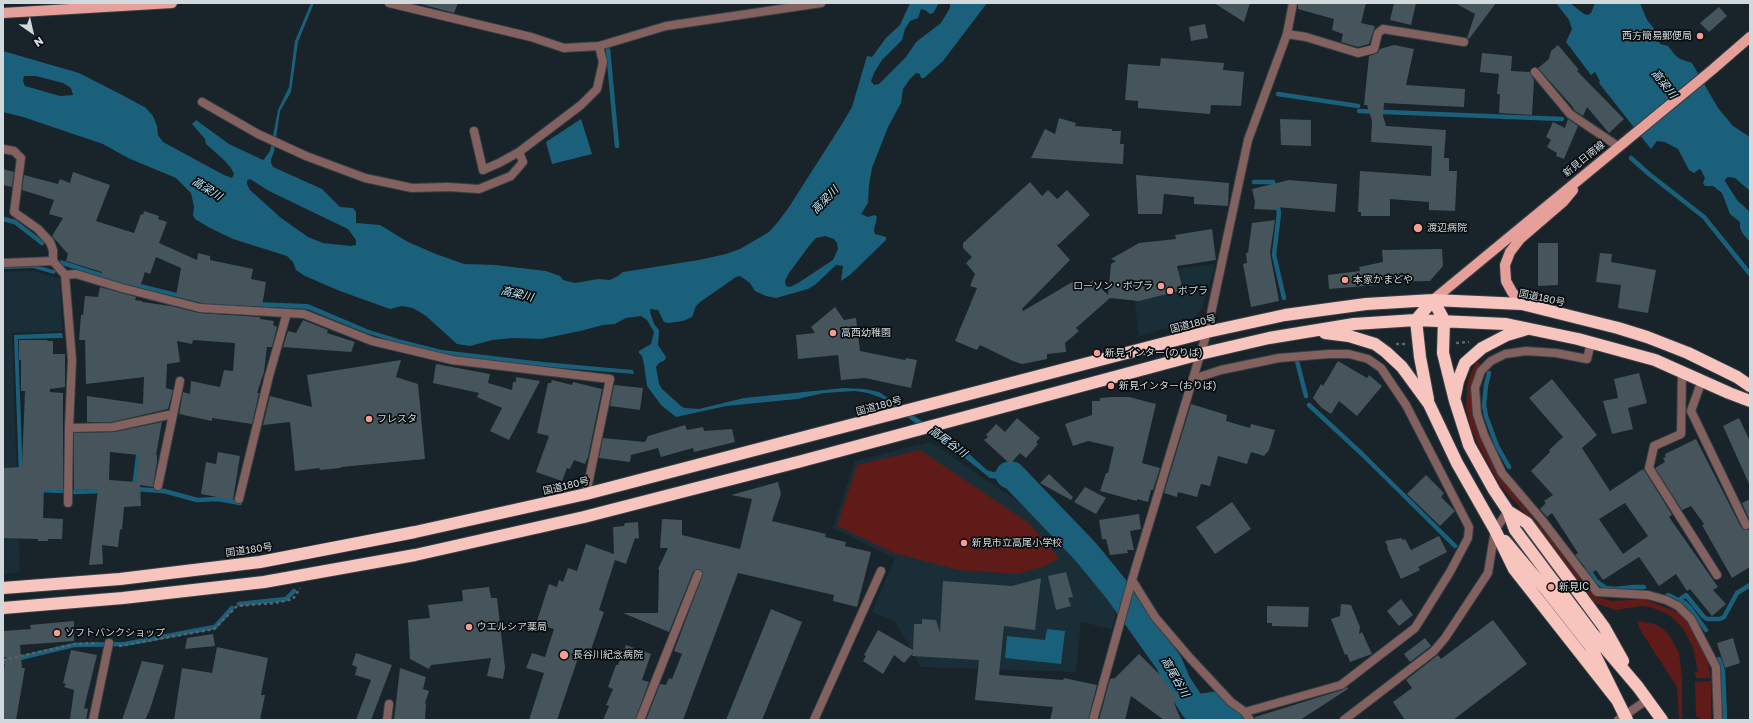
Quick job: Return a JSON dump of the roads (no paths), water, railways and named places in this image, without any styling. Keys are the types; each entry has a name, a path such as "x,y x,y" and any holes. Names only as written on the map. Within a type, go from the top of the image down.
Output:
{"highway":[{"name":"国道180号","path":"3,588 120,579 260,562 415,532 586,494 1207,332 1285,315 1366,304 1433,300 1522,304 1618,328 1647,337 1688,353 1737,377 1750,386"},
{"path":"1429,404 1420,357 1416,320 1433,300 1444,320 1443,353 1455,400 1469,445 1494,490 1508,511 1527,523 1604,627 1638,688 1662,720"},
{"path":"3,608 123,598 264,582 415,555 584,517 1200,354 1269,338 1354,324 1416,320 1444,320 1506,324 1591,343 1655,360 1750,401"},
{"path":"1455,400 1458,382 1465,363 1482,348 1507,335 1528,329"},
{"path":"1312,331 1349,336 1375,344 1402,367 1429,404 1457,463 1495,530 1534,574 1591,647 1617,700 1623,718"}],"main road":[{"path":"3,13 172,3"},
{"name":"新見日南線","path":"1433,300 1635,134 1750,37"},
{"path":"1522,304 1512,292 1506,281 1504,265 1510,252 1520,239 1564,202 1595,166"}],"street":[{"path":"389,3 531,37 564,48 599,46 666,26 821,3"},
{"path":"1093,720 1123,617 1132,580 1207,332 1248,140 1287,34 1293,3"},
{"path":"1287,34 1306,37 1358,53 1374,49 1378,33 1384,29 1464,42"},
{"path":"474,131 483,170 499,164 519,152 581,105 597,89 603,62 599,46"},
{"path":"1535,72 1570,114 1619,146"},
{"path":"202,102 258,134 306,156 365,178 412,188 448,187 479,189 511,176 524,162 519,152"},
{"path":"3,149 14,151 21,158 14,212 38,229 50,242 53,250 53,261 66,275 72,360 68,503"},
{"path":"3,263 53,261"},
{"path":"66,275 76,274 122,288 200,308 304,314 372,341 452,360 610,379 586,494"},
{"path":"239,500 269,376 287,313"},
{"path":"1591,343 1588,359 1556,353 1526,351 1505,354 1491,361 1481,371 1475,388 1477,414 1484,435 1502,473 1542,520 1597,592 1648,595 1678,606 1692,619 1716,667 1718,720"},
{"path":"1193,379 1221,370 1279,358 1349,354 1368,359 1381,368 1406,405 1468,527 1468,538 1450,572 1415,628 1341,685 1245,712"},
{"path":"1682,372 1681,434 1654,446 1649,468 1717,575"},
{"path":"1702,380 1691,411 1746,525"},
{"path":"158,486 180,381"},
{"path":"69,428 113,427 174,414"},
{"path":"1344,720 1434,651 1445,638 1488,573 1495,530 1508,511"},
{"path":"814,720 881,571"},
{"path":"640,720 698,574"},
{"path":"1132,580 1155,617 1190,658 1231,702 1245,712 1250,720"},
{"path":"93,720 109,643"},
{"path":"1623,718 1647,700"},
{"path":"387,720 389,704"}],"water":[{"name":"高梁川","path":"311,3 314,3 298,42 291,92 280,111 274,152 271,159 273,167 322,189 340,207 353,208 356,212 356,223 380,225 408,242 436,254 464,264 495,265 546,271 560,276 563,280 575,283 598,279 610,280 623,272 699,260 726,254 740,249 769,232 789,207 852,107 867,56 872,57 886,38 900,25 910,3 939,3 933,13 930,14 921,9 918,18 910,21 905,29 902,40 882,60 874,73 871,81 874,85 879,84 906,57 916,42 941,23 950,8 950,3 987,3 943,61 924,78 921,78 920,74 916,73 903,89 901,103 888,127 872,168 868,203 861,214 868,217 875,215 877,217 874,230 875,234 886,237 886,240 851,274 841,281 843,266 836,265 816,284 808,289 776,298 766,296 755,291 750,283 740,276 736,277 700,302 696,306 692,317 683,321 668,323 664,322 658,310 650,309 650,312 654,324 659,330 658,345 666,357 665,360 659,363 656,367 659,384 662,389 684,408 699,409 744,398 844,388 864,389 879,392 967,452 987,470 993,472 1012,470 1038,496 1032,505 1013,483 1007,480 990,478 956,451 946,446 882,398 868,393 855,391 824,393 797,399 726,406 676,417 661,405 647,386 644,364 639,351 651,344 654,332 647,320 641,316 626,318 615,324 603,325 541,339 513,338 492,340 470,346 457,344 426,316 413,308 402,306 390,309 340,291 305,276 296,270 293,262 287,256 233,239 210,228 195,219 193,215 194,207 191,193 176,178 128,158 103,144 23,117 3,112 3,51 79,73 146,108 153,116 157,126 158,135 163,142 232,178 234,174 231,168 206,144 205,139 192,124 196,120 229,144 263,160 270,151 278,110 289,87 295,41","holes":["24,76 36,76 63,83 71,88 73,95 60,96 25,86 23,81","250,179 269,191 348,229 356,240 356,245 351,246 323,243 308,237 281,218 250,190 247,181","825,236 834,239 837,243 838,249 833,260 798,283 790,287 786,286 785,281 789,273 816,238"]},
{"name":"高梁川","path":"1556,3 1570,3 1584,14 1588,15 1591,13 1595,3 1640,3 1647,20 1656,31 1660,44 1668,46 1680,59 1692,63 1718,108 1733,126 1750,137 1750,191 1735,178 1729,177 1726,178 1725,181 1737,200 1750,212 1750,242 1740,228 1740,222 1730,214 1722,193 1713,186 1705,186 1703,183 1705,178 1701,170 1699,169 1694,173 1689,170 1678,149 1665,142 1657,141 1651,149 1599,83 1600,81 1595,72 1591,75 1566,42 1572,29 1569,20"},
{"path":"581,119 592,154 552,164 546,142"},
{"path":"61,260 117,278 205,300 308,304 369,330 442,350 543,362 633,370 634,374 474,359 436,352 401,344 366,333 307,309 206,304 114,282 62,265 54,274 33,268 3,269 3,266 35,265 54,270"},
{"path":"62,333 63,338 18,339 25,536 21,536 14,335"},
{"path":"1047,629 1065,631 1061,664 1005,658 1007,636 1045,640"}],"waterway":[{"path":"608,50 617,146"},
{"path":"1278,94 1358,106"},
{"path":"1359,111 1562,119"},
{"path":"1631,158 1704,217 1750,274"},
{"path":"1254,182 1273,182 1274,188"},
{"path":"1277,202 1279,213 1274,255 1284,298"},
{"path":"3,219 15,222 42,243"},
{"path":"1297,361 1306,396"},
{"path":"1489,373 1484,405 1486,416 1497,446 1509,467"},
{"path":"1309,405 1362,454 1455,546"},
{"path":"134,488 139,449"},
{"name":"高尾谷川","path":"1009,475 1012,475 1085,551 1117,590 1169,663 1178,684 1194,708 1215,705 1232,720"},
{"path":"135,489 164,491 197,500 218,499 240,503"},
{"path":"38,490 64,491"},
{"path":"75,492 102,491"},
{"path":"1587,567 1596,581 1606,588 1614,589 1644,587"},
{"path":"1679,600 1686,595 1707,619 1720,619 1724,617 1737,593 1750,585"},
{"path":"239,604 286,599 294,591"},
{"path":"1668,595 1685,603 1706,630"},
{"path":"3,662 74,645 125,644 215,627 232,608"},
{"path":"1719,659 1723,671 1725,720"}],"place":[{"name":"西方簡易郵便局","path":"1700,36"},
{"name":"渡辺病院","path":"1418,228"},
{"name":"本家かまどや","path":"1345,280"},
{"name":"ローソン・ポプラ","path":"1161,286"},
{"name":"ポプラ","path":"1170,291"},
{"name":"高西幼稚園","path":"833,333"},
{"name":"新見インター(のりば)","path":"1097,353"},
{"name":"新見インター(おりば)","path":"1111,386"},
{"name":"フレスタ","path":"369,419"},
{"name":"新見市立高尾小学校","path":"964,543"},
{"name":"新見IC","path":"1551,587"},
{"name":"ウエルシア薬局","path":"469,627"},
{"name":"ソフトバンクショップ","path":"57,633"},
{"name":"長谷川紀念病院","path":"564,655"}]}
